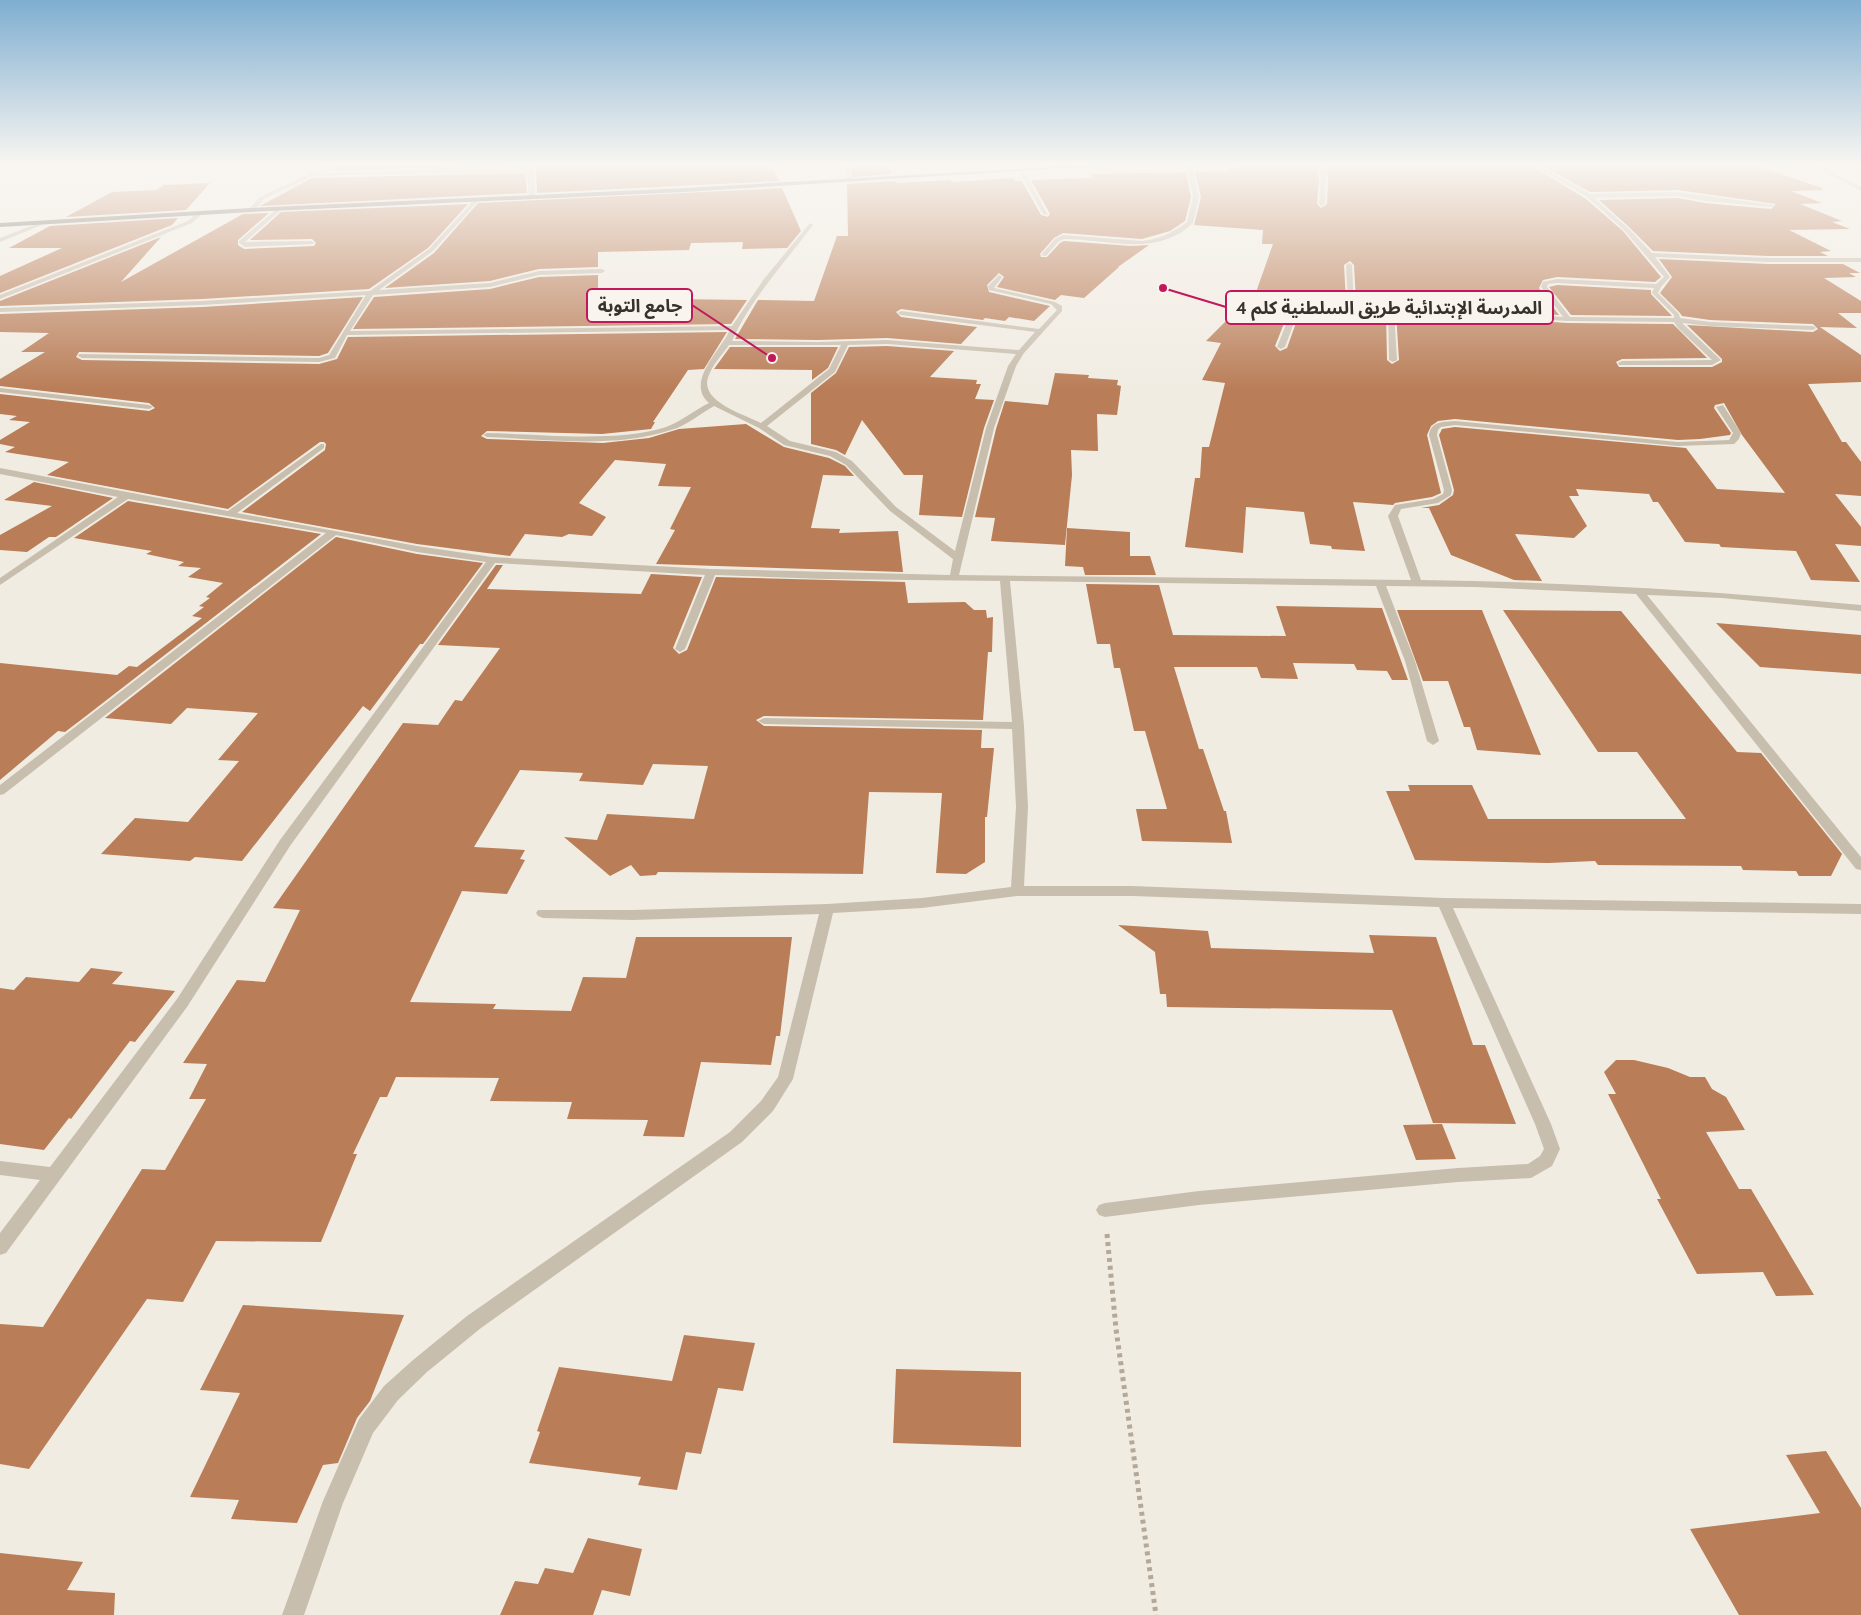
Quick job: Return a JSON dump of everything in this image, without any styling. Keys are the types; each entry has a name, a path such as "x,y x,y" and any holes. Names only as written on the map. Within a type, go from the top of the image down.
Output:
{"street":[{"path":"0,297 143,240"},
{"path":"243,240 241,242 245,245 312,243"},
{"path":"82,356 319,360 332,356 371,293 431,250 440,240"},
{"path":"798,240 766,280 704,376 705,392 714,403 762,426 787,443 833,454 849,463 893,509 958,558"},
{"path":"1044,254 1057,240"},
{"path":"1116,240 1141,242 1151,240"},
{"path":"1622,363 1712,363 1717,360 1680,327 1676,320 1677,315 1655,293 1658,286 1667,277 1636,240"},
{"path":"1650,255 1768,260 1861,260"},
{"path":"1349,264 1351,306"},
{"path":"0,310 192,303 371,293 490,284 539,273 602,271"},
{"path":"954,577 990,428 1012,366 1021,352 1057,314 1060,307 991,289 999,277"},
{"path":"1568,319 1544,287 1545,283 1557,281 1658,286"},
{"path":"1235,298 1568,319 1676,320 1710,324 1813,328"},
{"path":"1282,347 1298,303"},
{"path":"1391,308 1392,360"},
{"path":"901,313 1040,331"},
{"path":"345,333 734,328"},
{"path":"762,426 832,370 846,342"},
{"path":"727,343 818,344 887,342 1021,352"},
{"path":"0,390 149,407"},
{"path":"487,435 589,438 640,436 670,428 714,403"},
{"path":"1417,583 1393,516 1398,508 1435,501 1447,495 1448,490 1434,435 1434,429 1439,425 1455,422 1678,444 1731,442 1737,433 1720,407"},
{"path":"230,513 321,446"},
{"path":"0,471 417,549 492,560 711,572 1005,579 1417,583 1638,590 1722,595 1861,608"},
{"path":"0,582 126,496"},
{"path":"0,791 334,532"},
{"path":"0,1246 182,1003 285,843 492,560"},
{"path":"680,649 711,572"},
{"path":"1005,579 1018,726 1022,807 1017,891"},
{"path":"1380,583 1410,661 1433,741"},
{"path":"1638,590 1861,866"},
{"path":"764,721 1018,726"},
{"path":"544,913 633,915 827,909 922,903 1017,891 1132,891 1444,903 1861,909"},
{"path":"1105,1210 1199,1198 1458,1175 1530,1171 1546,1161 1552,1149 1543,1124 1444,903"},
{"path":"293,1615 333,1501 366,1426 391,1393 420,1366 474,1322 736,1137 768,1106 785,1080 827,909"},
{"path":"0,1168 54,1174"}],"path":[{"path":"1105,1210 1116,1329 1156,1615"}],"building":[{"path":"23,240 133,240 0,293 0,276 62,248 9,248"},
{"path":"153,240 158,240 121,282 196,240 238,240 238,245 244,249 314,246 316,243 313,240 435,240 428,248 369,289 202,299 0,306 0,301"},
{"path":"445,240 793,240 787,248 742,249 743,242 691,243 689,250 598,252 598,267 539,269 490,281 385,288 434,253"},
{"path":"835,240 1052,240 1040,254 1041,257 1047,257 1064,241 1131,246 1149,245 1118,267 1084,298 1061,295 1055,300 997,287 1004,277 999,273 987,285 989,292 1050,306 1034,321 1009,317 1005,321 985,318 983,320 901,309 896,312 901,317 977,327 961,344 887,338 818,340 735,339 758,300 814,301"},
{"path":"1262,240 1631,240 1661,277 1655,282 1557,277 1543,280 1539,288 1559,315 1356,302 1354,265 1350,261 1344,265 1346,301 1255,295 1273,244 1262,244"},
{"path":"1642,240 1810,240 1831,251 1820,252 1828,256 1768,256 1653,251"},
{"path":"1659,259 1768,264 1843,264 1860,273 1849,273 1856,277 1824,278 1861,301 1861,313 1838,313 1857,328 1820,327 1861,355 1861,382 1808,384 1842,442 1846,442 1861,462 1861,496 1835,494 1861,527 1861,546 1835,544 1860,582 1811,580 1796,551 1721,547 1719,544 1685,542 1658,502 1653,502 1649,494 1576,489 1579,496 1569,496 1587,526 1574,538 1515,534 1542,581 1514,580 1451,555 1429,508 1421,508 1439,505 1453,495 1454,490 1439,435 1442,429 1455,427 1686,448 1717,489 1785,493 1742,435 1724,403 1715,405 1714,408 1731,433 1730,435 1700,439 1678,440 1455,419 1438,421 1431,426 1427,435 1441,493 1432,497 1395,503 1393,505 1353,502 1365,551 1332,549 1331,546 1310,544 1304,512 1246,507 1243,553 1185,547 1195,478 1200,478 1202,447 1209,447 1225,383 1202,380 1221,343 1206,341 1235,312 1238,312 1240,304 1291,306 1275,346 1280,351 1287,348 1302,306 1386,312 1387,360 1392,364 1399,360 1396,312 1568,323 1673,324 1707,358 1622,359 1616,362 1619,367 1712,367 1722,362 1722,359 1687,325 1813,332 1818,329 1813,324 1710,320 1682,316 1660,293 1672,277"},
{"path":"598,275 598,298 747,300 731,324 353,329 374,297 490,289 539,277"},
{"path":"1557,285 1651,290 1651,294 1672,316 1571,315 1549,287"},
{"path":"363,297 328,353 319,356 79,352 76,357 82,360 319,364 337,359 348,337 727,332 704,369 688,370 653,422 655,422 651,429 602,434 487,431 481,436 487,439 603,443 649,438 679,429 746,424 784,447 829,458 845,466 854,476 823,475 811,528 840,529 839,533 898,531 903,572 656,564 675,530 670,529 691,487 658,486 666,464 615,460 579,503 606,517 592,536 569,534 562,537 525,534 510,556 417,544 242,512 325,450 326,444 324,442 320,442 228,509 47,475 69,462 5,452 15,447 0,444 0,440 30,422 9,420 17,416 0,414 0,394 149,411 155,408 149,403 0,386 0,379 45,352 21,352 49,333 0,332 0,314 202,307"},
{"path":"887,346 954,351 930,377 977,380 976,384 981,384 975,399 994,400 984,428 962,517 919,515 923,475 904,475 862,420 845,455 836,450 811,444 811,393 836,373 849,347"},
{"path":"730,347 838,347 828,368 812,380 812,370 714,369"},
{"path":"1055,373 1089,375 1088,378 1118,380 1117,385 1121,386 1117,415 1097,414 1098,451 1071,450 1072,475 1065,545 991,541 995,518 975,517 996,429 1005,401 1048,405"},
{"path":"34,482 113,498 56,537 49,537 27,552 0,550 0,535 52,506 4,500"},
{"path":"128,501 321,534 65,732 58,731 0,780 0,663 117,675 129,666 137,667 202,618 192,616 204,607 199,606 210,598 206,597 223,583 188,577 201,568 178,566 184,562 146,554 152,551 74,538"},
{"path":"1067,528 1130,532 1130,556 1150,556 1156,575 1085,575 1083,567 1065,566"},
{"path":"336,537 417,554 483,563 370,711 363,706 242,861 195,857 190,861 101,854 135,818 188,822 239,761 218,760 258,713 187,708 171,724 105,718"},
{"path":"496,565 503,565 487,589 641,594 651,574 702,577 673,648 679,654 687,650 716,577 905,582 908,603 965,602 974,610 986,610 987,618 993,617 992,652 988,652 983,720 764,716 756,720 764,726 982,730 981,748 994,748 987,817 985,817 985,862 966,874 936,873 942,793 869,792 863,874 658,872 656,875 640,876 631,865 610,876 564,837 597,840 607,814 694,819 708,766 653,764 643,785 579,781 583,773 520,770 474,847 525,850 520,859 525,860 507,894 462,891 410,1002 496,1004 493,1009 571,1011 583,977 626,978 636,937 792,937 780,1036 776,1036 771,1065 701,1062 684,1137 643,1136 648,1120 567,1119 572,1102 490,1101 499,1078 396,1077 387,1097 380,1097 353,1154 357,1154 321,1242 216,1241 183,1302 147,1299 29,1469 0,1464 0,1324 43,1327 142,1169 165,1170 206,1099 189,1099 207,1064 183,1063 237,980 265,982 300,910 273,908 403,723 438,725 455,700 462,701 500,648 438,645"},
{"path":"1086,584 1159,585 1173,635 1286,636 1276,606 1382,608 1408,680 1392,680 1387,671 1357,670 1354,664 1293,663 1298,679 1261,678 1257,667 1174,667 1199,749 1203,749 1224,811 1226,811 1232,843 1142,841 1136,809 1167,809 1145,731 1134,731 1120,668 1114,668 1110,644 1097,644"},
{"path":"1397,610 1482,610 1541,755 1477,750 1470,727 1464,727 1448,681 1423,681"},
{"path":"1503,610 1621,611 1737,752 1761,753 1842,854 1831,876 1799,876 1796,871 1743,870 1741,866 1598,865 1595,861 1548,863 1415,860 1386,791 1410,791 1408,785 1472,785 1488,819 1686,819 1637,752 1598,752"},
{"path":"1716,623 1861,635 1861,674 1760,667"},
{"path":"1118,925 1208,931 1211,948 1374,953 1369,935 1436,937 1473,1045 1485,1045 1516,1124 1433,1123 1392,1010 1167,1007 1166,994 1160,994 1155,952"},
{"path":"91,968 123,972 112,984 175,991 135,1042 130,1041 71,1119 69,1118 44,1150 0,1144 0,988 14,990 26,977 79,982"},
{"path":"1616,1060 1634,1060 1668,1068 1690,1077 1705,1077 1712,1089 1726,1097 1745,1130 1706,1132 1739,1189 1751,1189 1814,1295 1776,1296 1763,1272 1697,1274 1657,1199 1661,1199 1608,1094 1616,1094 1604,1072"},
{"path":"1442,1124 1456,1159 1416,1160 1403,1125"},
{"path":"243,1305 404,1315 370,1401 357,1418 338,1463 323,1465 297,1523 231,1519 239,1500 190,1497 240,1393 200,1390"},
{"path":"684,1335 755,1343 743,1391 718,1388 701,1454 686,1452 677,1490 638,1485 641,1477 529,1463 540,1432 537,1431 559,1367 672,1381"},
{"path":"896,1369 1021,1372 1021,1447 893,1443"},
{"path":"1826,1451 1861,1508 1861,1615 1739,1615 1690,1529 1820,1513 1786,1455"},
{"path":"588,1538 642,1549 630,1596 602,1590 593,1615 500,1615 515,1581 538,1584 545,1568 573,1573"},
{"path":"0,1553 83,1562 67,1590 115,1593 114,1615 0,1615"}],"place":[{"name":"المدرسة الإبتدائية طريق السلطنية كلم 4","path":"1163,288"},
{"name":"جامع التوبة","path":"772,358"}]}
